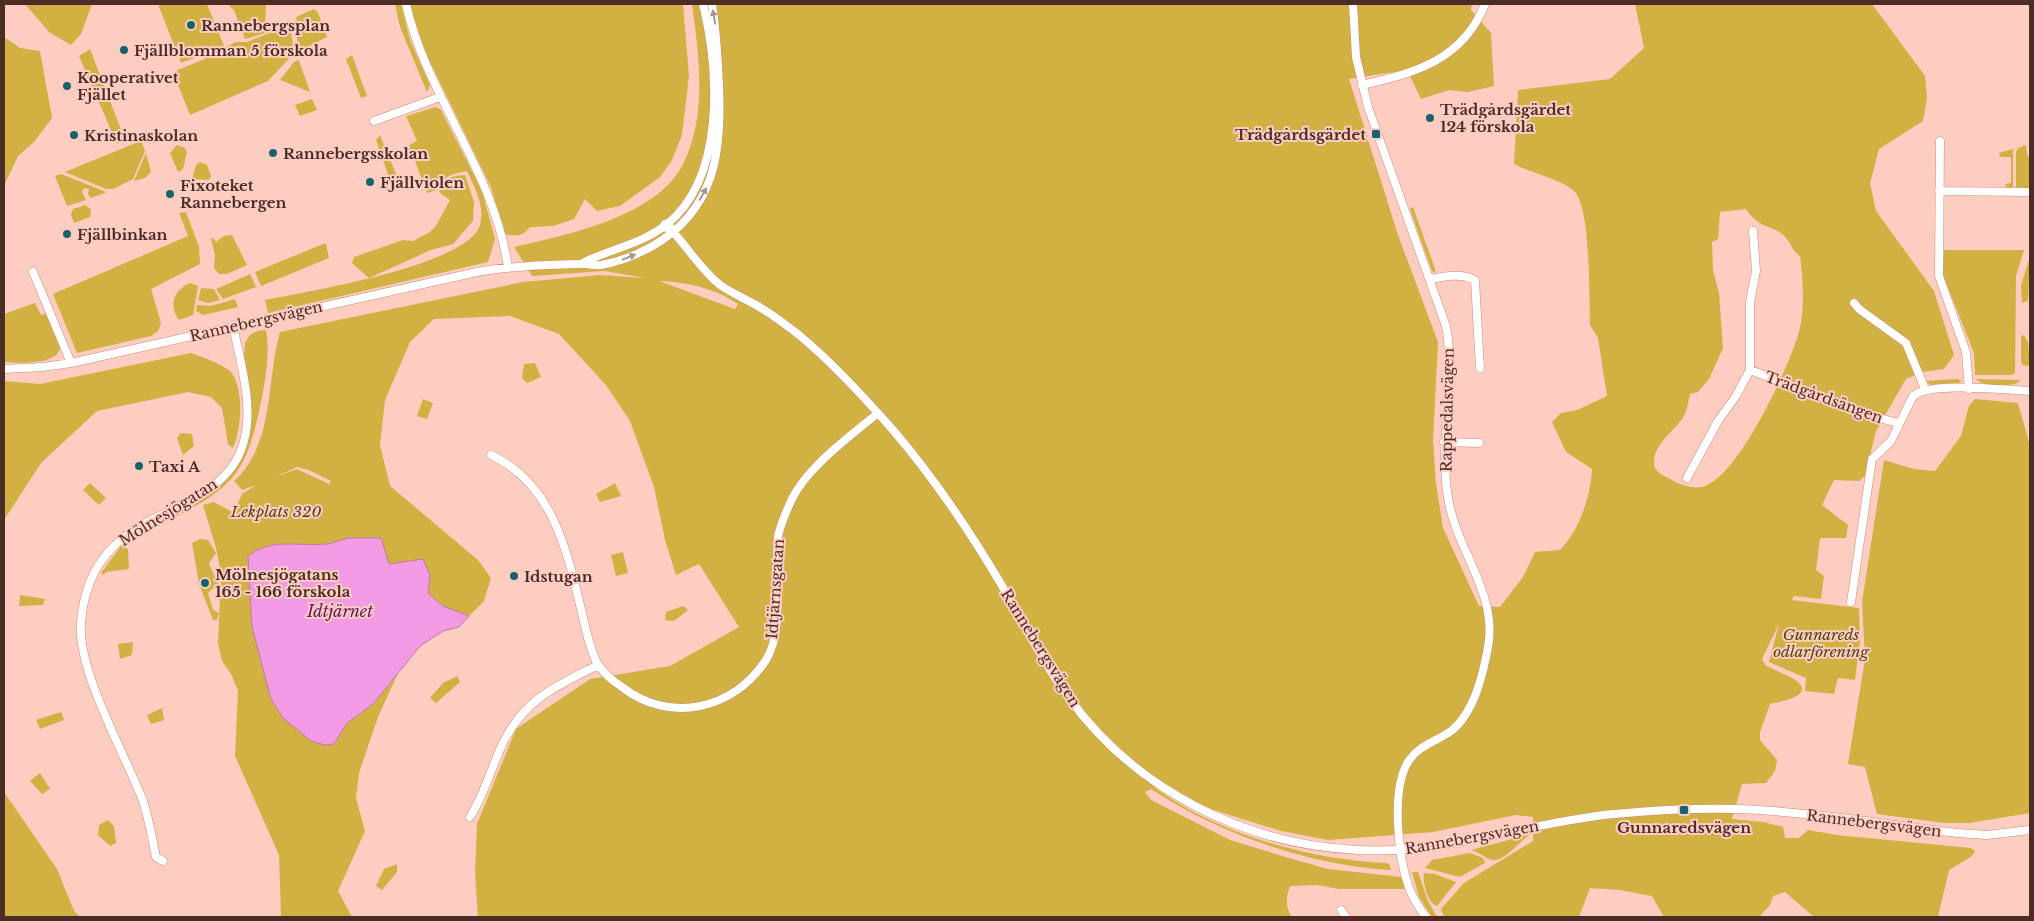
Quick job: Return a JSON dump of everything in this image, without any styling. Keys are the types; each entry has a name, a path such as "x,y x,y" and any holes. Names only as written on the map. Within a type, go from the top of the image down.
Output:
{"street":[{"path":"406,4 420,51 440,97 479,172 498,225 508,268"},
{"path":"670,228 677,214 695,190 703,171 710,140 713,104 712,61 703,4"},
{"path":"670,228 697,206 704,194 717,158 720,98 717,45 712,4"},
{"name":"Rappedalsvägen","path":"1353,4 1356,57 1376,134 1431,279 1446,326 1449,349 1444,467 1448,502 1454,525 1477,576 1486,603 1490,628 1488,646 1470,708 1462,721 1442,737 1420,749 1408,761 1400,777 1399,809 1402,849 1409,888 1426,917"},
{"path":"1362,85 1417,71 1447,54 1470,30 1485,4"},
{"path":"374,121 440,97"},
{"path":"1940,141 1939,276 1966,352 1969,389"},
{"path":"1939,191 2030,192"},
{"name":"Rannebergsvägen","path":"4,369 43,368 71,363 233,325 468,274 508,268 582,263 600,265 619,261 643,251 670,228 708,274 722,286 771,314 803,339 878,413 921,465 956,514 1069,699 1106,741 1131,763 1160,785 1198,808 1266,835 1331,848 1360,850 1402,849 1442,845 1599,816 1664,810 1737,809 1780,812 1957,834 1987,835 2030,830"},
{"name":"Trädgårdsängen","path":"1687,478 1718,421 1736,396 1750,370 1750,302 1756,271 1753,231"},
{"path":"34,272 71,363"},
{"path":"1431,279 1453,276 1469,277 1475,280 1480,368"},
{"path":"1854,302 1859,309 1906,343 1925,389"},
{"name":"Mölnesjögatan","path":"162,861 156,857 142,800 86,663 81,638 82,613 92,579 113,546 140,525 220,481 239,456 244,441 247,407 233,325"},
{"name":"Trädgårdsängen","path":"1750,370 1872,416 1898,423"},
{"path":"1851,602 1872,459 1888,446 1913,396 1925,389 2030,391"},
{"name":"Idtjärnsgatan","path":"491,455 506,463 527,481 546,503 555,520 567,553 585,626 598,665 629,693 660,706 675,709 701,707 738,691 753,677 766,659 774,641 779,534 790,502 798,486 816,467 878,413"},
{"path":"1444,442 1479,443"},
{"path":"470,817 491,777 502,745 521,714 544,692 598,665"}],"green space":[{"path":"25,4 92,4 81,34 71,45 49,32"},
{"name":"Rannebergsplan","path":"158,4 207,4 224,46 181,63"},
{"path":"228,4 266,4 265,33 245,39 234,10"},
{"path":"395,4 401,4 410,40 430,85 427,92 400,27"},
{"path":"407,4 683,4 689,76 682,135 672,160 660,177 620,206 597,211 585,199 574,219 553,226 530,227 519,235 505,234 491,187 427,56"},
{"path":"692,4 1472,4 1471,10 1491,33 1494,86 1468,92 1449,90 1421,99 1407,70 1349,79 1398,235 1438,342 1433,441 1436,483 1443,528 1479,606 1500,607 1523,577 1535,552 1560,550 1573,533 1583,512 1592,469 1566,452 1552,422 1561,413 1577,410 1607,396 1598,338 1590,325 1587,235 1580,202 1575,192 1570,188 1514,164 1518,90 1610,79 1644,48 1635,4 1872,4 1925,76 1927,98 1923,121 1879,149 1870,183 1876,211 1934,291 1954,355 1944,369 1923,372 1906,379 1876,431 1865,476 1859,481 1834,480 1822,505 1848,525 1846,538 1820,538 1816,570 1824,576 1821,599 1794,596 1792,600 1859,608 1860,642 1855,680 1838,678 1834,694 1805,691 1806,678 1769,662 1779,624 1762,659 1765,665 1798,682 1802,687 1802,691 1793,698 1770,704 1760,732 1760,740 1777,760 1775,771 1766,783 1742,784 1732,819 1763,822 1783,827 1785,838 1799,838 1808,830 1837,835 1971,848 1975,851 1972,856 1949,870 1938,917 1814,917 1785,892 1773,896 1770,905 1759,917 1664,917 1652,896 1619,890 1590,888 1579,917 1444,917 1441,909 1464,883 1533,841 1533,817 1516,815 1433,832 1328,840 1281,831 1204,807 1163,782 1154,787 1179,804 1234,831 1295,850 1356,861 1385,863 1389,864 1391,870 1328,862 1265,844 1205,820 1151,789 1145,792 1151,800 1230,840 1328,869 1401,877 1406,889 1339,889 1317,885 1290,886 1287,902 1288,910 1292,917 478,917 475,873 477,824 516,729 590,679 670,666 739,627 699,564 676,575 665,540 654,487 630,421 606,385 559,334 510,316 434,319 410,342 385,400 380,445 390,486 478,560 491,578 484,601 469,616 443,606 428,593 430,575 389,564 381,538 316,545 276,545 257,550 248,556 252,627 283,717 311,741 325,745 334,744 347,723 373,704 398,673 378,717 359,773 356,798 365,831 338,891 352,917 281,917 279,855 235,756 238,691 231,674 222,661 218,643 221,574 216,548 203,505 214,502 234,513 242,494 256,485 242,490 234,481 247,466 257,449 263,431 280,332 523,282 600,275 646,278 604,271 532,276 514,247 583,230 607,221 631,211 652,198 669,184 682,166 696,127 699,65","holes":["1746,209 1757,221 1782,234 1800,256 1803,305 1801,324 1794,348 1774,393 1747,441 1719,477 1705,486 1692,487 1679,484 1660,474 1654,463 1660,444 1684,417 1690,394 1698,392 1709,379 1723,348 1719,293 1713,270 1712,242 1718,239 1720,212","659,281 700,287 729,298 738,304 735,309","297,467 309,470 331,481 324,493 329,484 297,469 275,477"]},
{"path":"314,9 318,13 327,37 300,51 293,22 297,20 296,17"},
{"path":"289,25 295,52 268,81 190,115 173,72 214,55 235,42 247,42"},
{"path":"4,37 20,48 40,51 52,118 34,142 18,156 4,186"},
{"path":"90,49 125,140 117,144 79,56"},
{"path":"352,55 367,96 361,98 346,59"},
{"path":"298,60 310,92 280,80 294,62"},
{"path":"312,99 317,110 300,116 295,105"},
{"path":"436,107 441,110 482,191 495,239 488,262 268,313 265,300 347,284 417,265 447,253 469,240 480,225 481,211 478,197 467,171 449,176 437,190 427,193 409,145 417,141 406,116"},
{"path":"380,135 402,189 394,191 376,140"},
{"path":"138,142 142,143 145,151 133,179 113,189 106,189 65,172"},
{"path":"177,145 185,148 187,152 183,169 178,172 170,153"},
{"path":"2026,145 2027,154 2030,159 2030,188 2016,189 2016,152 2018,148"},
{"path":"2013,149 2013,188 2006,188 2005,184 2011,183 2011,157 2000,157 1999,153"},
{"path":"146,153 151,172 145,178 134,181"},
{"path":"200,162 207,165 211,176 209,180 192,179 196,165"},
{"path":"61,174 107,192 91,198 88,194 89,189 84,188 82,192 86,200 67,206 55,176"},
{"path":"465,175 474,202 473,221 453,244 431,250 369,278 352,263 354,257 403,240 413,241 430,232 436,226 450,200 439,192 443,184 452,177"},
{"path":"85,205 91,209 90,217 74,223 71,215 73,209"},
{"path":"1413,207 1435,273 1432,271 1410,209"},
{"path":"186,212 199,247 200,264 151,289 161,323 158,331 151,336 77,353 53,294 188,236 179,213"},
{"path":"232,235 247,265 227,274 219,274 214,268 215,255 211,239 213,238 216,242 224,236"},
{"path":"326,244 329,258 261,286 255,272"},
{"path":"1944,250 2024,250 2016,276 2015,373 2011,375 1975,375 1974,353 1943,275"},
{"path":"2030,257 2028,301 2022,303 2021,285"},
{"path":"250,274 256,287 223,299 216,289"},
{"path":"190,283 198,286 193,315 179,320 174,309 174,298 184,286"},
{"path":"201,288 214,289 220,300 208,303 198,300"},
{"path":"235,299 238,307 203,315 196,311 197,305 211,306"},
{"path":"35,303 41,315 48,313 59,339 59,350 55,356 39,362 4,362 4,314"},
{"path":"266,330 267,366 261,402 253,436 242,462 235,474 213,495 185,512 165,521 165,517 197,501 222,483 230,473 249,434 252,418 251,398 244,355 245,344 252,333"},
{"path":"2024,335 2028,342 2030,364 2028,366 2022,365 2021,361 2021,336"},
{"path":"191,353 214,362 230,371 233,375 239,391 240,412 238,432 233,448 228,444 222,408 211,397 188,392 97,411 41,463 4,520 4,381 40,384"},
{"path":"535,363 541,377 527,383 522,378 524,364"},
{"path":"1957,379 1962,381 1957,384 1931,385 1926,381"},
{"path":"1976,379 2020,381 2011,385 1998,386 1985,384"},
{"path":"423,399 433,403 427,419 417,416"},
{"path":"1975,399 2018,403 2030,446 2030,813 1969,823 1944,823 1877,814 1865,767 1848,764 1865,659 1862,602 1884,460 1914,469 1935,471 1961,436 1969,406"},
{"path":"181,433 192,434 194,446 183,455 177,438"},
{"path":"90,483 106,498 99,505 83,490"},
{"path":"615,483 621,496 600,502 596,494"},
{"path":"200,539 208,540 216,553 209,563 218,584 208,593 213,610 219,613 217,620 213,620 199,584 192,543"},
{"path":"121,546 128,549 129,569 106,572 104,575 101,573"},
{"path":"623,552 628,573 616,576 611,555"},
{"path":"20,595 45,599 43,605 19,606"},
{"path":"683,606 688,610 674,621 665,620 666,612"},
{"path":"133,642 132,655 120,659 118,644"},
{"path":"457,676 460,682 436,703 430,698 443,683"},
{"path":"162,708 164,720 151,724 147,715"},
{"path":"61,712 64,720 40,729 36,720"},
{"path":"40,773 50,789 42,794 30,781"},
{"path":"4,792 57,869 74,911 80,917 4,917"},
{"path":"108,820 114,826 116,843 110,846 98,835 99,825"},
{"path":"1531,834 1497,860 1489,859 1471,850"},
{"path":"1470,853 1483,858 1485,863 1460,877 1425,868 1432,860"},
{"path":"397,864 397,872 382,890 376,886 384,869"},
{"path":"1412,872 1418,872 1428,901 1437,917 1432,917 1419,897"},
{"path":"1424,873 1435,874 1456,882 1437,906 1431,901 1426,892"}],"water":[{"name":"Idtjärnet","path":"348,538 381,538 389,564 423,559 430,575 428,593 443,606 469,616 459,627 443,631 420,646 373,704 347,723 334,744 325,745 311,741 283,718 271,699 252,627 248,556 257,550 276,545 326,544"}],"place":[{"name":"Rannebergsplan","path":"191,25"},
{"name":"Fjällblomman 5 förskola","path":"124,50"},
{"name":"Kooperativet Fjället","path":"67,86"},
{"name":"Trädgårdsgärdet 124 förskola","path":"1430,118"},
{"name":"Trädgårdsgärdet","path":"1376,134"},
{"name":"Kristinaskolan","path":"74,135"},
{"name":"Rannebergsskolan","path":"273,153"},
{"name":"Fjällviolen","path":"370,182"},
{"name":"Fixoteket Rannebergen","path":"170,194"},
{"name":"Fjällbinkan","path":"67,234"},
{"name":"Taxi A","path":"139,466"},
{"name":"Idstugan","path":"514,576"},
{"name":"Mölnesjögatans 165 - 166 förskola","path":"205,583"},
{"name":"Gunnaredsvägen","path":"1684,810"}],"park label":[{"name":"Lekplats 320","path":"276,511"},
{"name":"Gunnareds odlarförening","path":"1821,642"}]}
